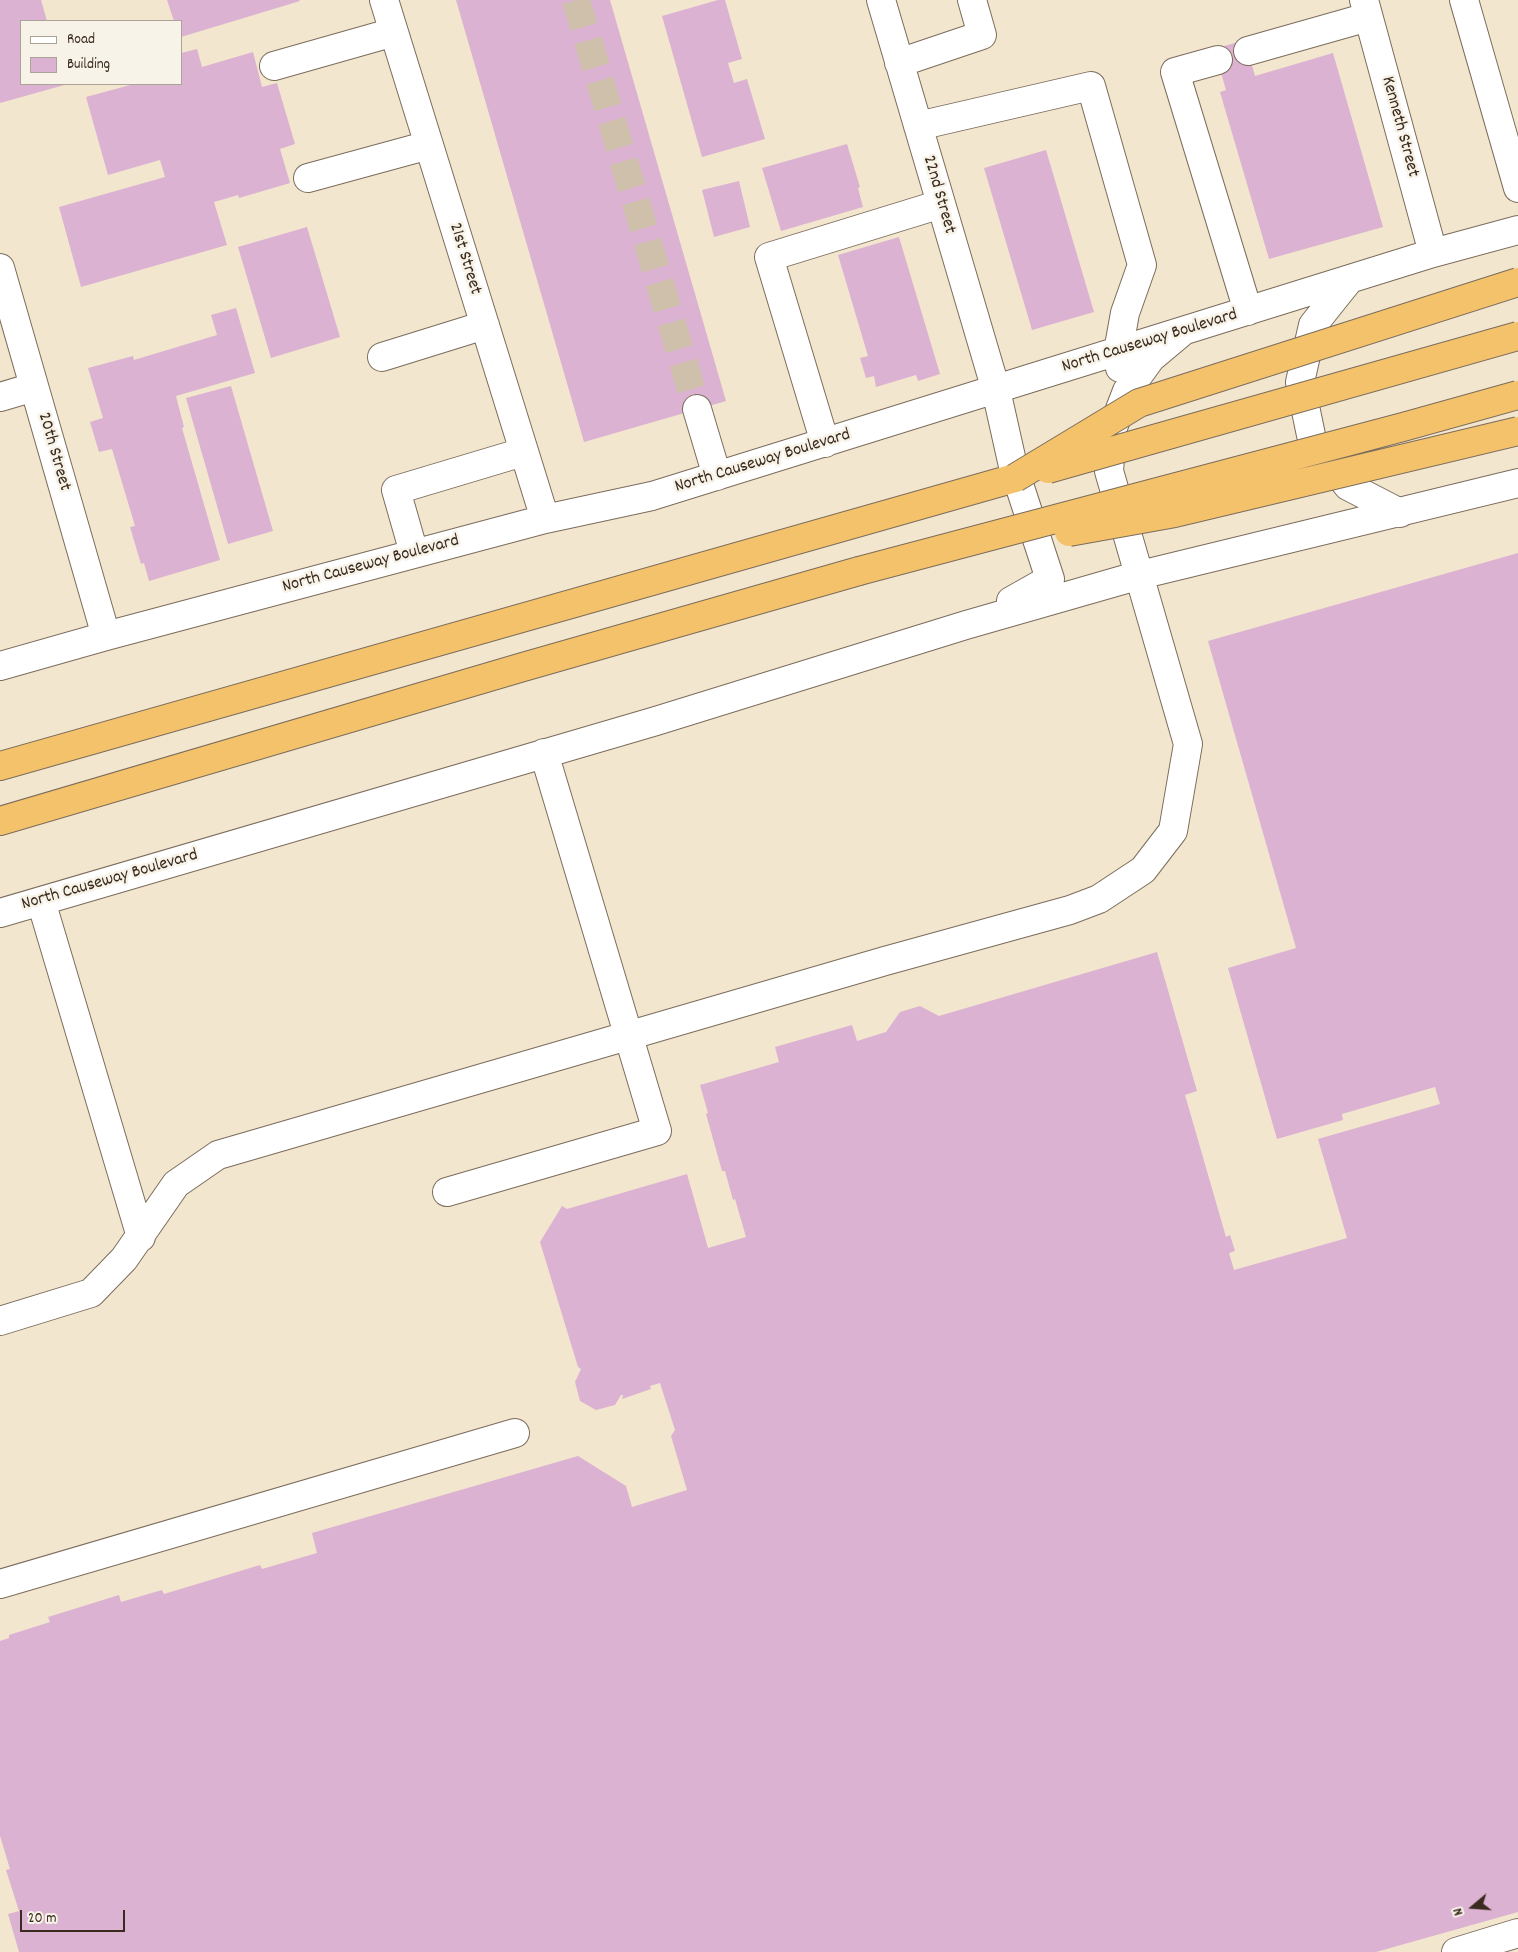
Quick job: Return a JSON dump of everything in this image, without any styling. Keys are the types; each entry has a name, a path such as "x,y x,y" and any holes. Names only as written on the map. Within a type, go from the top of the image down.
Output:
{"highway":[{"path":"1015,478 1139,403 1518,282"},
{"path":"0,766 1518,336"},
{"path":"0,821 523,667 859,571 1404,427 1518,395"},
{"path":"859,571 1175,513 1518,431"}],"street":[{"name":"21st Street","path":"384,0 544,519"},
{"name":"22nd Street","path":"881,0 996,390 1013,466 1050,579 966,625"},
{"path":"899,63 982,35 972,0"},
{"path":"1464,0 1518,188"},
{"path":"1248,51 1366,9"},
{"name":"Kenneth Street","path":"1366,9 1433,253"},
{"path":"274,66 394,32"},
{"path":"1218,60 1176,72 1248,311"},
{"path":"918,126 1092,86 1142,265 1125,313 1118,352 1124,400"},
{"path":"308,178 428,145"},
{"path":"825,443 769,257 941,204"},
{"name":"North Causeway Boulevard","path":"0,666 544,519 652,496 1433,253 1518,230"},
{"name":"20th Street","path":"0,268 106,636"},
{"path":"1350,280 1313,325 1300,382 1312,440 1348,486 1400,513"},
{"path":"382,357 485,325"},
{"path":"0,1321 91,1292 124,1259 176,1184 218,1155 1070,910 1099,900 1143,870 1173,831 1188,744 1109,471 1112,430 1127,391 1151,358 1182,332"},
{"path":"0,397 34,387"},
{"path":"697,409 717,476"},
{"path":"414,553 396,490 523,452"},
{"name":"North Causeway Boulevard","path":"0,913 656,721 966,625 1140,575 1518,483"},
{"path":"447,1192 657,1131 544,753"},
{"path":"41,902 141,1237"},
{"path":"0,1584 515,1433"},
{"path":"1456,1952 1518,1933"}],"building":[{"path":"0,0 41,0 47,20 20,20 20,85 64,85 0,103"},
{"path":"167,0 300,1 182,37 182,20 174,20"},
{"path":"456,0 610,0 726,401 584,442"},
{"path":"718,0 725,0 742,59 728,63 734,83 747,79 765,139 702,157 662,16"},
{"path":"1245,40 1255,76 1333,53 1383,227 1269,259 1220,92 1226,90 1214,49"},
{"path":"197,49 202,67 253,52 262,87 277,83 295,144 280,149 290,183 239,198 238,195 214,202 227,245 81,287 59,207 165,177 160,160 108,175 86,97 130,85 182,85 182,53"},
{"path":"847,144 860,187 858,188 863,207 781,231 762,168"},
{"path":"1046,150 1094,312 1032,330 984,168"},
{"path":"739,181 750,227 714,237 702,190"},
{"path":"307,227 340,337 271,358 238,247"},
{"path":"899,237 940,374 918,381 916,375 876,387 874,376 866,378 860,358 868,356 838,255"},
{"path":"236,308 255,373 176,396 184,427 182,428 220,560 149,581 144,563 141,564 130,527 135,526 112,449 99,452 90,422 103,418 88,368 133,356 134,360 217,335 211,315"},
{"path":"231,386 273,531 228,544 186,398"},
{"path":"1518,553 1518,1912 1376,1952 19,1952 8,1914 19,1911 6,1870 10,1869 0,1836 0,1641 9,1638 9,1635 50,1622 48,1617 119,1595 121,1602 162,1590 164,1594 260,1565 262,1569 317,1553 312,1533 578,1456 626,1486 632,1507 687,1490 671,1436 675,1430 660,1383 650,1386 651,1389 622,1399 623,1395 621,1395 615,1405 596,1410 580,1401 575,1382 581,1369 578,1367 540,1242 562,1206 567,1209 687,1174 708,1248 746,1237 725,1171 722,1171 700,1085 779,1062 775,1047 852,1025 857,1041 886,1032 900,1012 920,1006 939,1016 1157,952 1197,1091 1185,1095 1226,1237 1230,1235 1235,1251 1229,1253 1234,1270 1347,1238 1318,1139 1440,1104 1435,1087 1342,1114 1343,1120 1277,1139 1228,968 1296,948 1208,641"}],"tunnel":[{"path":"576,0 697,409"}]}
